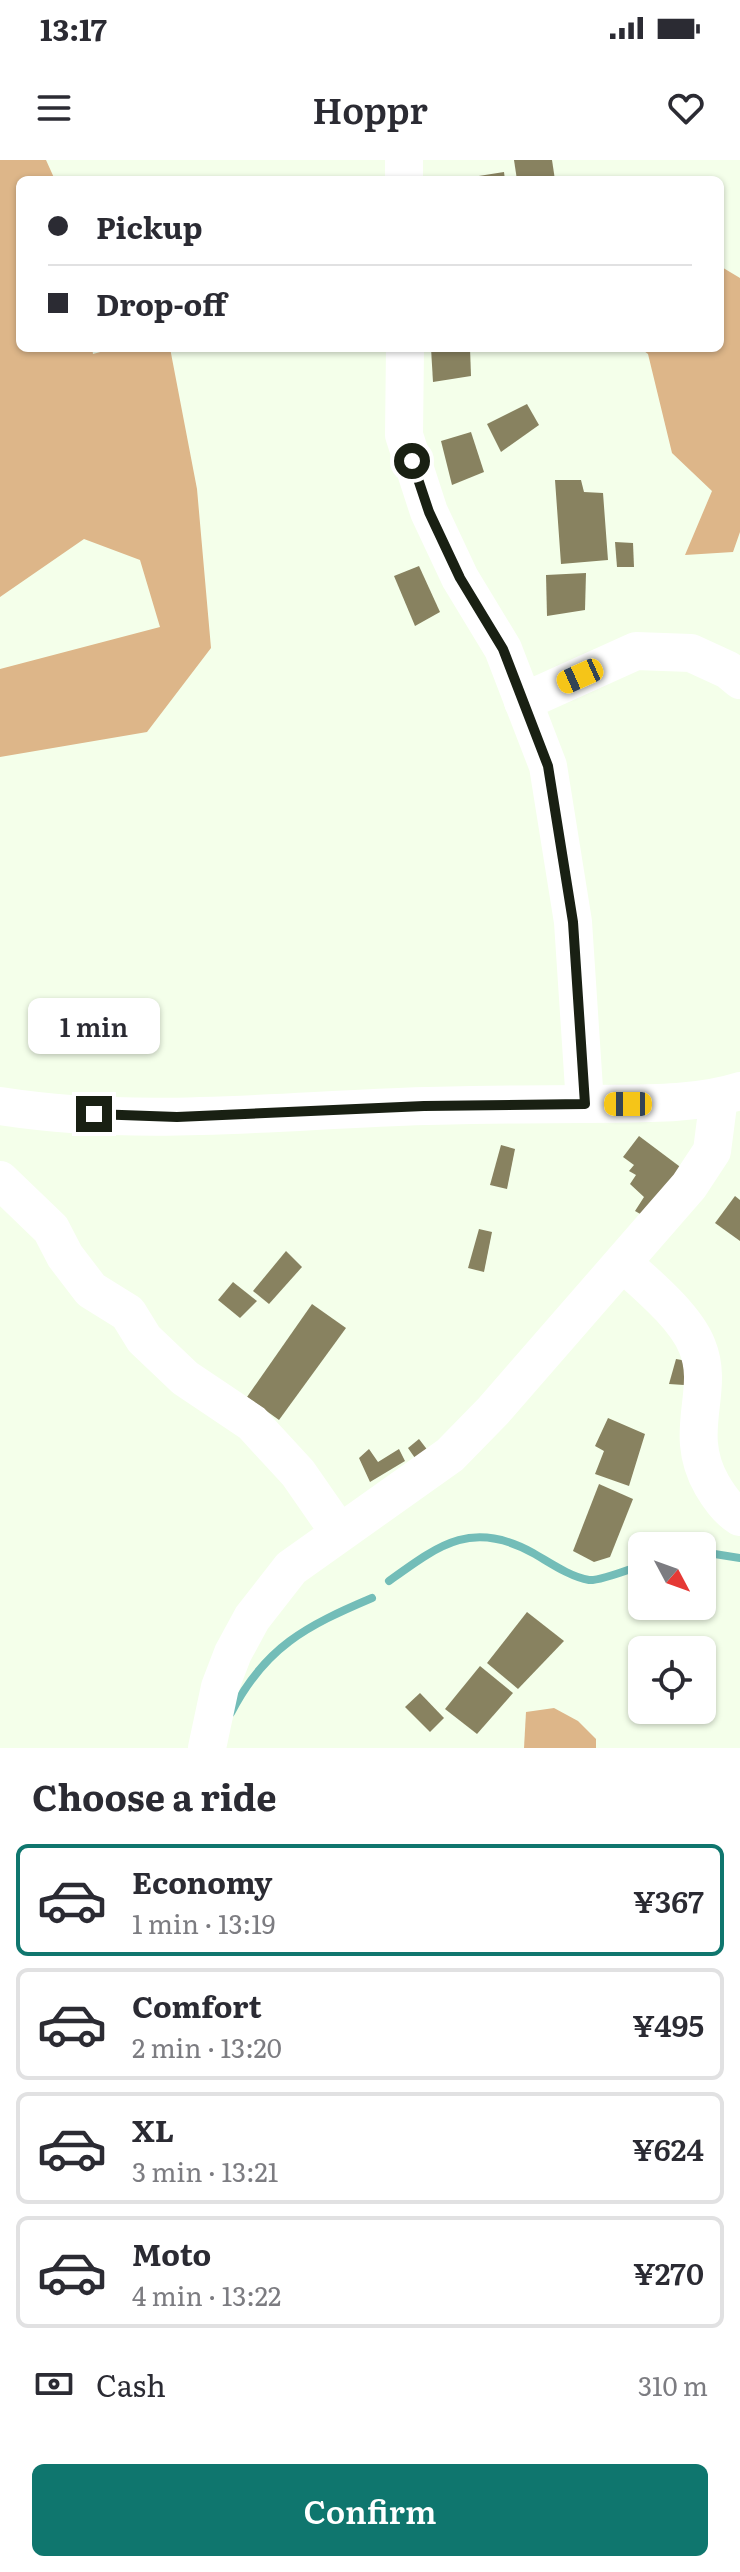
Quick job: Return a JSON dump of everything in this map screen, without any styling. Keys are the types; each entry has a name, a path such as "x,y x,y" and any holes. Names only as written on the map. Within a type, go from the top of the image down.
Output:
{"street":[{"path":"405,352 404,435 429,512 460,578 503,649 548,766 573,922 585,1104"},
{"path":"523,702 636,651 691,653 728,670 740,680"},
{"path":"0,1106 38,1112 177,1117 424,1106 628,1104 730,1094 727,1151 712,1151 689,1186 493,1411 450,1455 291,1568 252,1618 233,1653 220,1687 207,1748"},
{"path":"0,1180 51,1229 65,1256 91,1290 128,1313 144,1339 185,1378 252,1423 298,1473 339,1532"},
{"path":"623,1263 684,1325 698,1346 702,1369 697,1445 702,1464 715,1490 740,1517"}],"shaded area":[{"path":"0,160 46,160 53,176 16,176 16,352 171,352 197,489 211,648 147,732 0,757 0,669 160,627 140,560 84,539 0,597"},
{"path":"724,268 740,278 740,532 733,552 685,555 712,491 672,453 645,352 724,352"},
{"path":"554,1708 578,1721 596,1739 596,1748 524,1748 526,1712"}],"building":[{"path":"514,160 552,160 554,176 516,176"},
{"path":"504,172 504,176 479,176"},
{"path":"431,352 470,352 471,376 433,382"},
{"path":"527,404 539,425 501,452 487,424"},
{"path":"471,432 484,472 452,485 441,441"},
{"path":"555,480 581,480 584,492 603,493 608,560 561,564"},
{"path":"615,542 633,543 634,567 617,567"},
{"path":"419,566 440,612 415,626 394,576"},
{"path":"586,573 585,610 547,616 546,575"},
{"path":"639,1136 683,1169 642,1215 635,1211 644,1197 630,1184 636,1175 629,1171 634,1165 623,1157"},
{"path":"501,1145 515,1149 507,1189 490,1185"},
{"path":"735,1196 740,1200 740,1241 715,1223"},
{"path":"479,1229 492,1232 484,1272 468,1268"},
{"path":"286,1251 302,1267 269,1304 253,1291"},
{"path":"233,1282 257,1301 240,1318 218,1300"},
{"path":"312,1304 346,1328 279,1420 247,1397"},
{"path":"676,1359 687,1361 684,1385 669,1384"},
{"path":"608,1418 645,1434 629,1486 595,1474 604,1451 595,1446"},
{"path":"419,1439 429,1452 417,1461 408,1448"},
{"path":"369,1449 378,1462 399,1449 405,1461 370,1482 359,1458"},
{"path":"599,1484 633,1499 610,1557 594,1562 573,1551"},
{"path":"527,1612 564,1641 518,1689 487,1663"},
{"path":"480,1666 513,1693 477,1734 445,1709"},
{"path":"420,1693 444,1718 430,1732 405,1707"}],"waterway":[{"path":"389,1581 440,1547 474,1537 511,1543 567,1573 589,1580 628,1570"},
{"path":"716,1554 740,1558"},
{"path":"231,1713 258,1671 290,1641 327,1618 372,1598"}],"route":[{"path":"94,1114 177,1117 424,1106 585,1104 573,922 548,766 503,649 460,578 429,512 412,461"}]}
